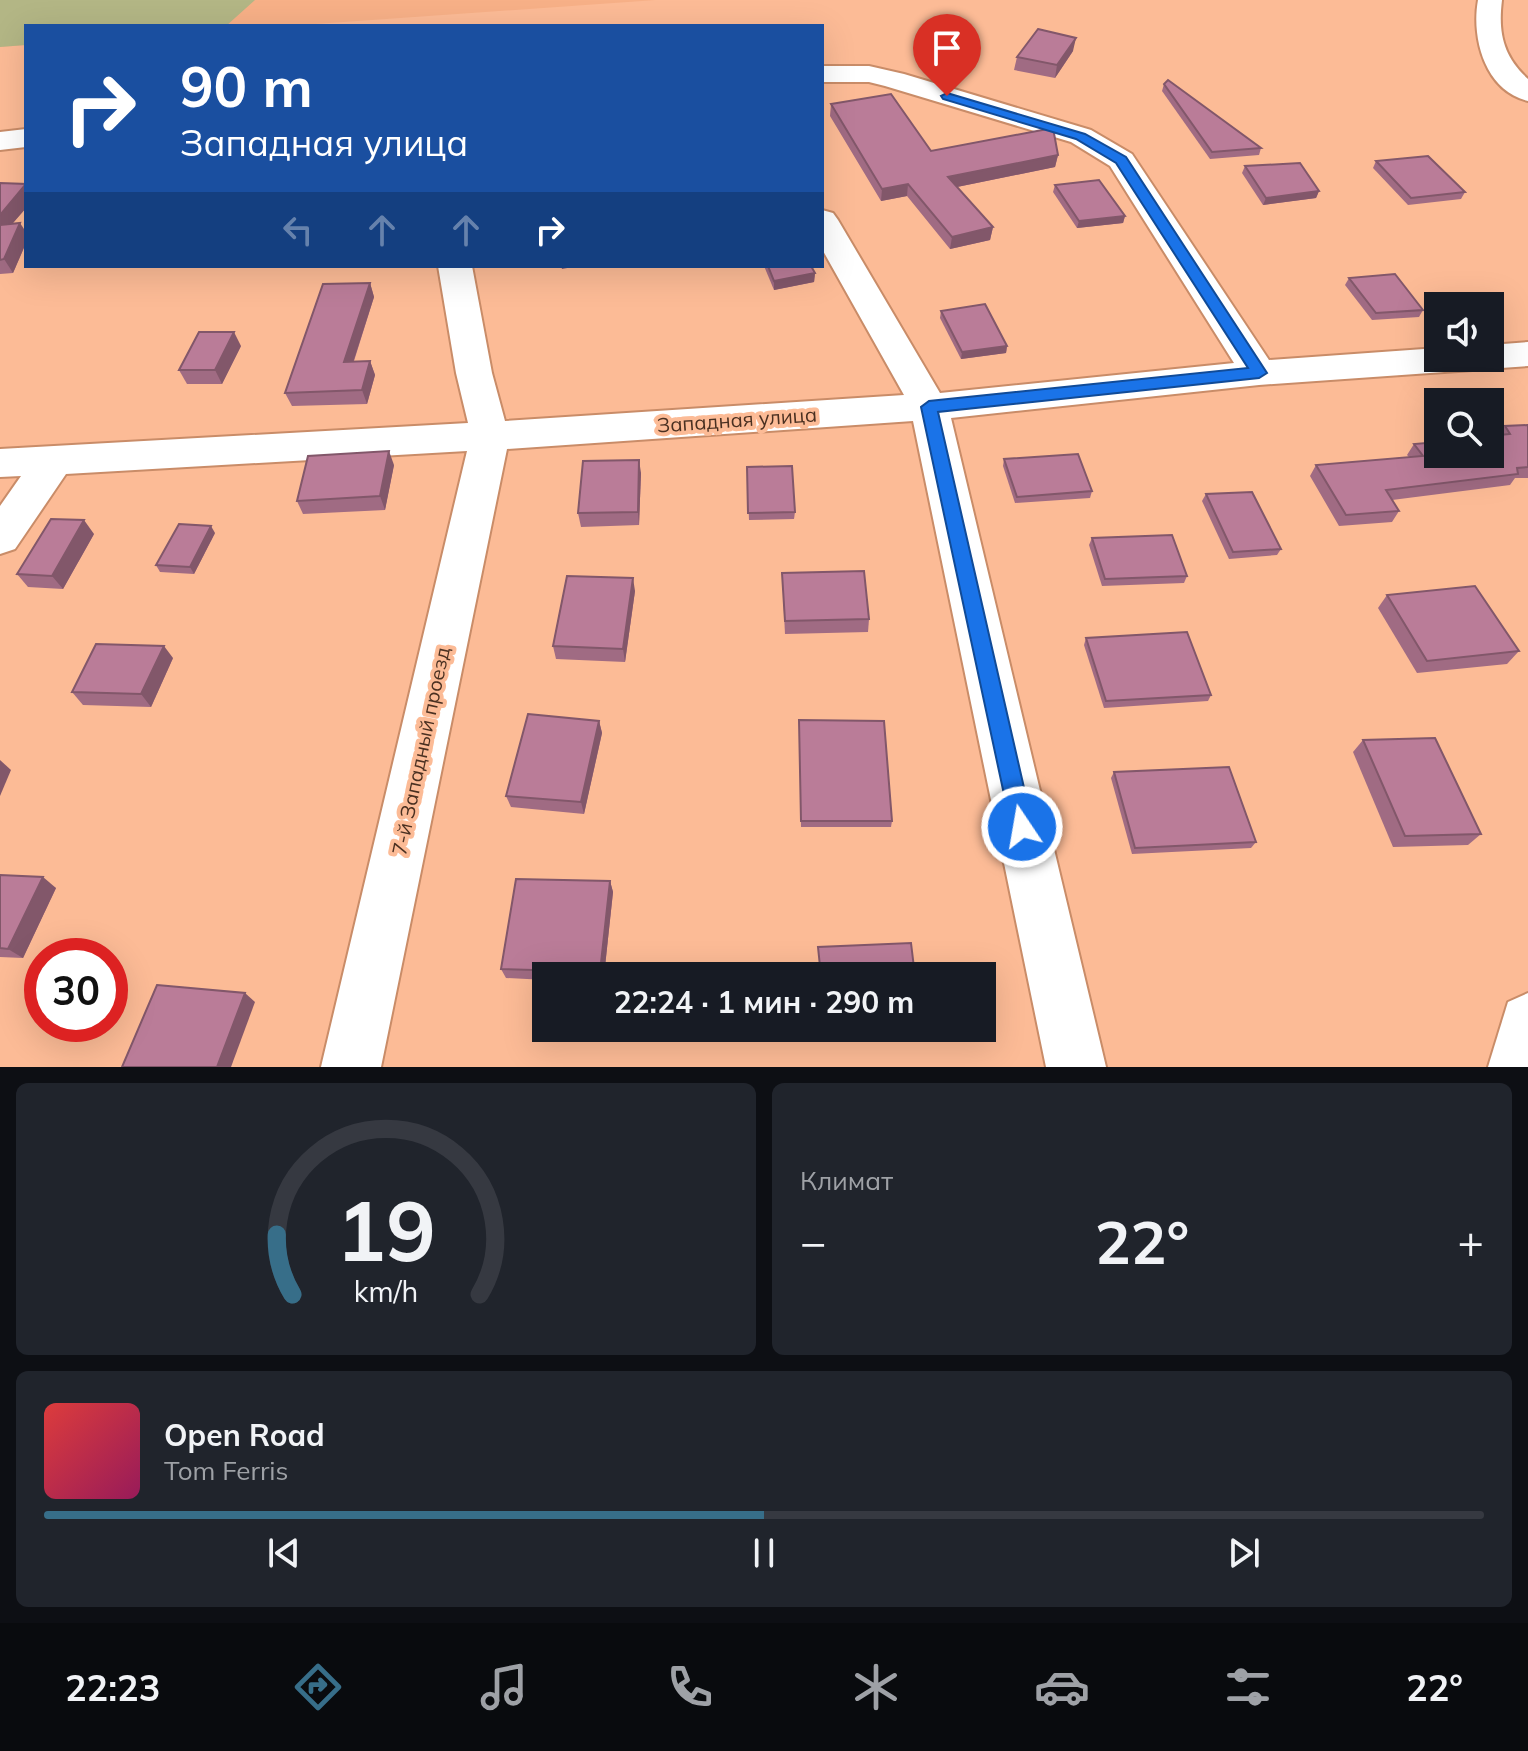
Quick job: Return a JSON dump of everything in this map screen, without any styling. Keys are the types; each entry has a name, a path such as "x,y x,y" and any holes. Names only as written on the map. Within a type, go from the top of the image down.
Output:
{"street":[{"path":"1490,0 1489,48 1504,73 1528,93"},
{"path":"824,74 869,74 894,80 1081,136 1105,148 1121,160 1259,373"},
{"path":"0,141 24,138"},
{"path":"824,223 929,407 1076,1067"},
{"path":"455,268 474,373 490,436"},
{"path":"1504,356 1528,354"},
{"name":"Западная улица","path":"0,463 490,436 929,407 1259,373 1424,361"},
{"name":"7-й Западный проезд","path":"351,1067 490,436"},
{"path":"0,538 54,460"},
{"path":"1518,1067 1528,1022"}],"shaded area":[{"path":"0,0 656,0 315,24 24,24 24,45 0,47"}],"green space":[{"path":"0,0 255,0 228,24 24,24 24,45 0,47"}],"building":[{"path":"1038,29 1076,38 1057,65 1017,57"},
{"path":"1168,80 1261,148 1212,152 1164,84"},
{"path":"891,94 931,151 1053,128 1058,155 948,177 993,227 952,237 908,184 882,189 831,104"},
{"path":"1428,156 1465,192 1411,198 1376,161"},
{"path":"1300,163 1319,191 1266,198 1245,166"},
{"path":"1099,180 1125,216 1079,221 1055,185"},
{"path":"0,183 24,184 24,186 0,215"},
{"path":"20,223 4,259 0,260 0,225"},
{"path":"769,268 812,268 815,273 774,281"},
{"path":"1395,274 1423,310 1376,313 1349,278"},
{"path":"370,283 344,362 370,361 362,390 285,393 323,284"},
{"path":"985,304 1007,346 962,352 941,311"},
{"path":"199,332 234,332 215,370 179,370"},
{"path":"1528,425 1528,467 1517,468 1518,474 1386,490 1399,511 1346,515 1316,465 1423,456 1414,444 1424,443 1424,468 1504,468 1504,435 1510,434 1505,426"},
{"path":"389,451 380,496 297,501 308,456"},
{"path":"1078,454 1092,491 1017,497 1004,459"},
{"path":"639,460 638,512 578,513 583,461"},
{"path":"792,466 795,512 748,513 747,467"},
{"path":"1252,492 1281,549 1233,552 1206,494"},
{"path":"51,519 84,520 52,576 17,574"},
{"path":"179,524 211,526 190,567 156,565"},
{"path":"1172,535 1187,576 1105,579 1092,538"},
{"path":"864,571 869,619 785,621 782,573"},
{"path":"567,576 633,578 623,649 553,646"},
{"path":"1475,586 1519,651 1427,661 1387,595"},
{"path":"1187,632 1211,695 1106,701 1086,638"},
{"path":"96,644 164,646 141,694 72,692"},
{"path":"528,714 599,721 581,802 506,796"},
{"path":"799,720 884,721 892,821 801,821"},
{"path":"1435,738 1481,834 1405,836 1363,740"},
{"path":"1229,767 1256,842 1135,848 1114,772"},
{"path":"0,875 43,877 8,949 0,948"},
{"path":"516,879 610,881 601,962 532,962 532,970 501,969"},
{"path":"911,943 913,962 820,962 818,947"},
{"path":"157,985 245,993 217,1067 122,1067"}],"route":[{"path":"947,96 1081,136 1121,160 1259,373 929,407 1022,827"}]}
